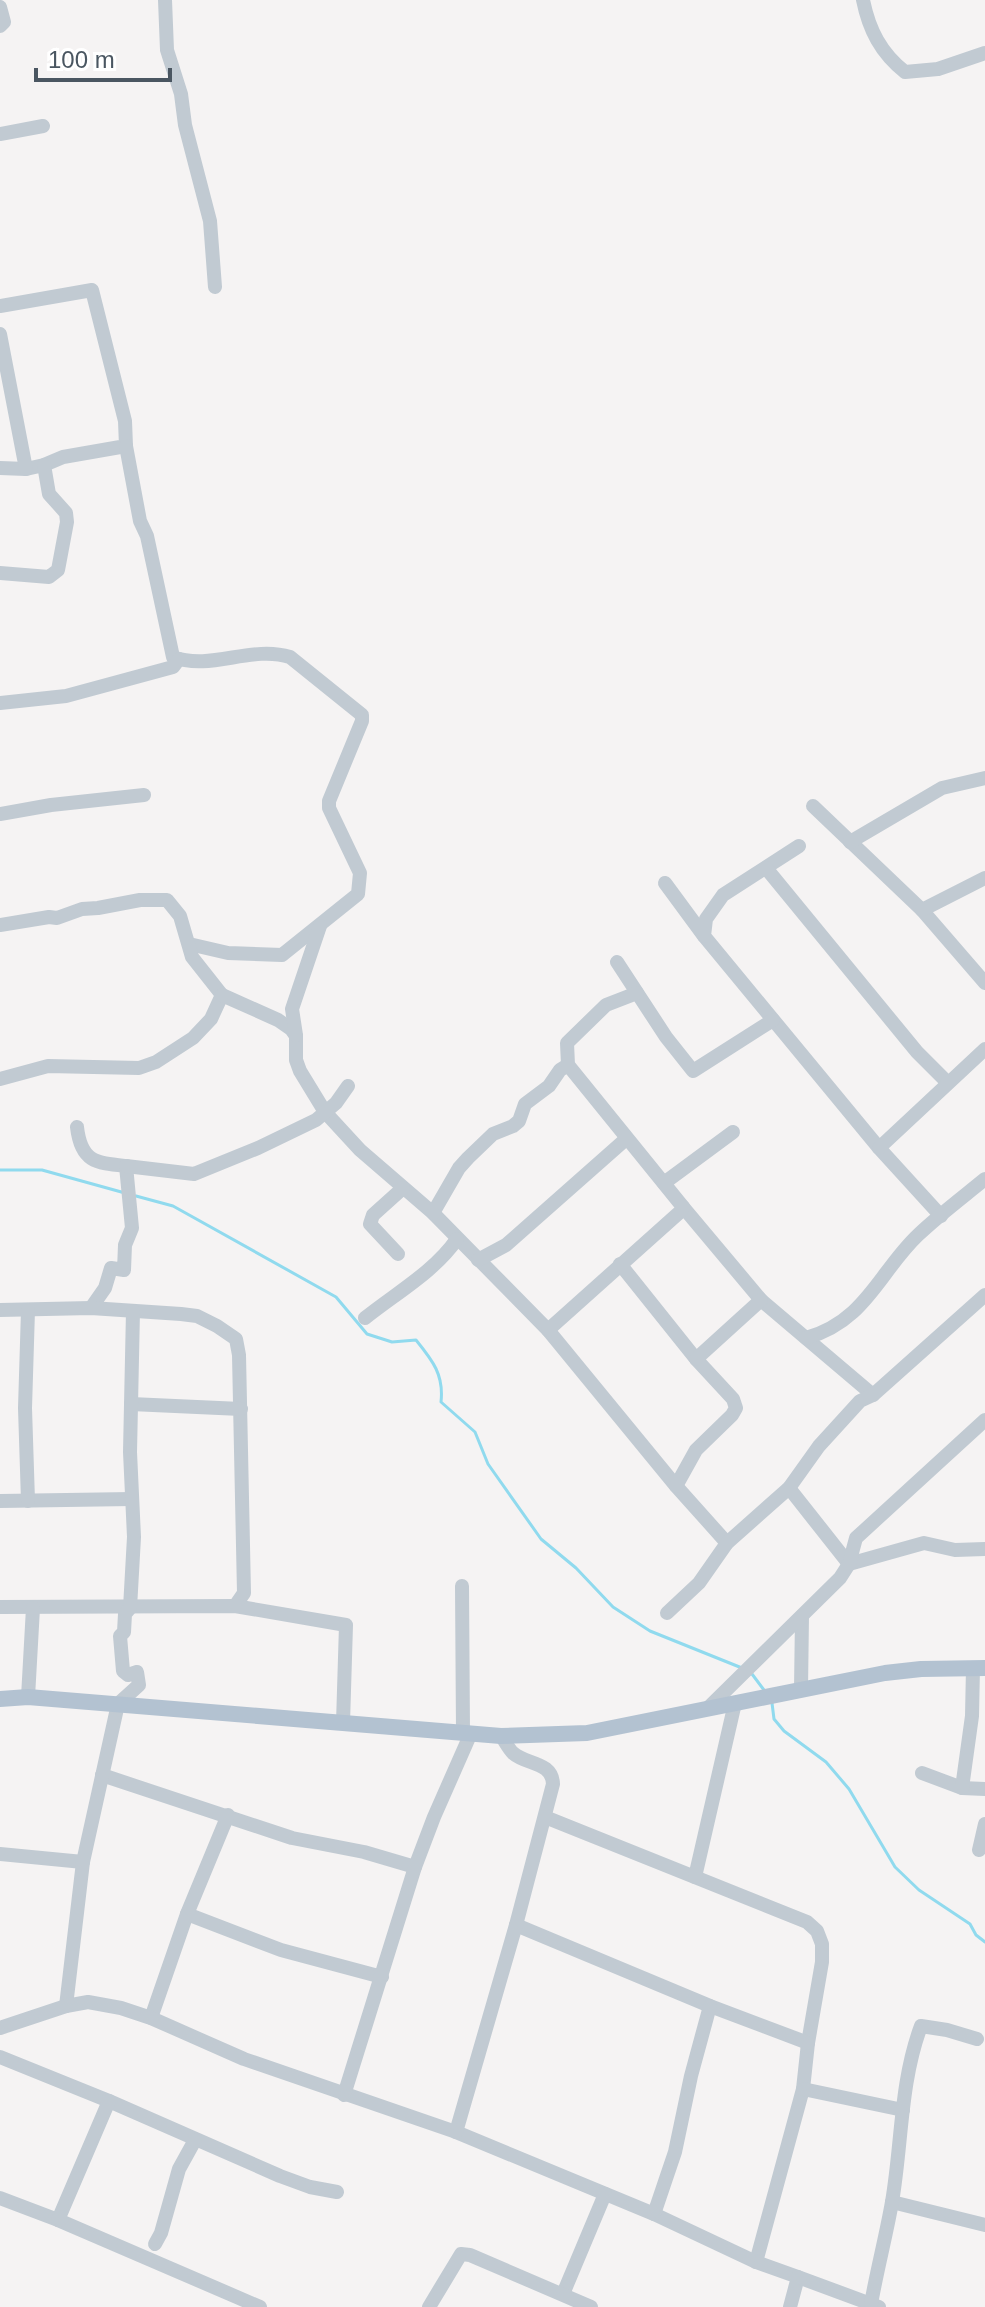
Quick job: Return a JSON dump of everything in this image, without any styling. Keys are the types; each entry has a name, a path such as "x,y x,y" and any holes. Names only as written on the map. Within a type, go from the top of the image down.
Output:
{"main road":[{"path":"0,1699 28,1697 501,1736 587,1733 801,1689 921,1669 979,1668"}],"street":[{"path":"165,0 167,50 181,94 185,125 210,221 215,287"},
{"path":"863,0 879,47 905,72 938,69 985,53"},
{"path":"0,7 4,22 0,26"},
{"path":"0,134 43,126"},
{"path":"0,306 92,290 125,421 126,446 140,521 147,536 173,657 206,661 277,653 290,657 362,715 329,801 329,808 360,873 358,894 282,955 228,953 189,944"},
{"path":"0,334 26,469"},
{"path":"0,468 26,469 63,457 126,446"},
{"path":"0,573 49,577 58,570 66,513 49,494 44,465"},
{"path":"0,703 66,696 173,667 179,659"},
{"path":"850,842 942,788 985,778"},
{"path":"0,814 144,795"},
{"path":"813,806 922,910 985,983"},
{"path":"704,936 706,919 723,895 799,846"},
{"path":"766,868 917,1052 947,1082"},
{"path":"922,910 985,878"},
{"path":"665,883 704,936 879,1148 941,1216"},
{"path":"0,925 57,918 82,909 140,900 167,900 180,916 192,957 222,995 278,1020 296,1036"},
{"path":"320,926 292,1009 296,1060 325,1112 360,1150 433,1213 548,1330 727,1543"},
{"path":"617,962 666,1037 693,1071 773,1020"},
{"path":"637,993 606,1005 577,1032 567,1043 568,1065 761,1300 873,1395"},
{"path":"0,1079 48,1066 139,1068 156,1062 193,1038 211,1019 222,995"},
{"path":"879,1148 985,1049"},
{"path":"433,1213 468,1158 493,1134 519,1121 525,1104 549,1086 560,1070 568,1065"},
{"path":"77,1127 84,1150 97,1163 194,1174 294,1132 325,1112 348,1086"},
{"path":"664,1183 733,1132"},
{"path":"478,1260 506,1245 626,1139"},
{"path":"91,1308 105,1288 111,1268 124,1270 126,1264 125,1245 132,1228 126,1166"},
{"path":"806,1338 816,1335 863,1303 906,1248 985,1179"},
{"path":"398,1254 370,1224 373,1215 403,1188"},
{"path":"548,1330 683,1207"},
{"path":"365,1318 425,1272 457,1239"},
{"path":"620,1264 696,1359 733,1399 736,1408 696,1450 676,1486"},
{"path":"667,1613 699,1583 727,1543 789,1488 819,1446 860,1401 873,1395 985,1295"},
{"path":"696,1359 761,1300"},
{"path":"0,1310 91,1308 197,1316 236,1339 241,1409 244,1593 235,1606"},
{"path":"28,1310 25,1408 28,1501"},
{"path":"66,2006 83,1862 118,1704 139,1685 140,1679 137,1672 128,1675 123,1671 120,1636 124,1632 125,1614 130,1608 134,1546 133,1311"},
{"path":"131,1404 241,1409"},
{"path":"707,1709 840,1578 849,1564 856,1538 985,1420"},
{"path":"789,1488 849,1564"},
{"path":"0,1501 132,1499"},
{"path":"849,1564 924,1543 955,1550 985,1549"},
{"path":"344,2095 415,1867 467,1733 462,1586"},
{"path":"0,1607 235,1606 346,1625 343,1723"},
{"path":"28,1697 33,1608"},
{"path":"801,1689 802,1616"},
{"path":"962,1788 979,1668"},
{"path":"695,1877 735,1703"},
{"path":"456,2132 516,1925 545,1817 552,1776 540,1765 517,1756 501,1736"},
{"path":"922,1773 962,1788 985,1789"},
{"path":"102,1775 308,1842 364,1852 415,1867"},
{"path":"151,2018 187,1914 228,1815"},
{"path":"545,1817 807,1922 817,1931 822,1944 822,1962 803,2089 756,2262"},
{"path":"979,1850 985,1824"},
{"path":"0,1854 83,1862"},
{"path":"187,1914 281,1950 382,1977"},
{"path":"516,1925 710,2006 808,2043"},
{"path":"0,2028 88,2002 151,2018 244,2059 456,2132 654,2214 756,2262 875,2306 878,2257 892,2202 903,2110 915,2042 921,2026 977,2039"},
{"path":"654,2214 675,2152 710,2006"},
{"path":"0,2057 280,2176 310,2187 337,2192"},
{"path":"803,2089 903,2110"},
{"path":"58,2220 109,2101"},
{"path":"155,2244 179,2169 195,2140"},
{"path":"563,2294 605,2194"},
{"path":"0,2198 260,2307"},
{"path":"892,2202 985,2225"},
{"path":"429,2307 461,2254 470,2255 591,2307"},
{"path":"790,2307 798,2277"}],"waterway":[{"path":"0,1170 42,1170 125,1193"},
{"path":"136,1196 173,1206 336,1297 367,1334 392,1342 416,1340 436,1369 441,1384 441,1402 475,1432 488,1464 541,1539 576,1568 613,1607 650,1631 742,1668"},
{"path":"752,1674 764,1690"},
{"path":"772,1703 774,1719 784,1731 826,1762 849,1789 895,1867 919,1890 970,1924 976,1935 985,1942"}]}
